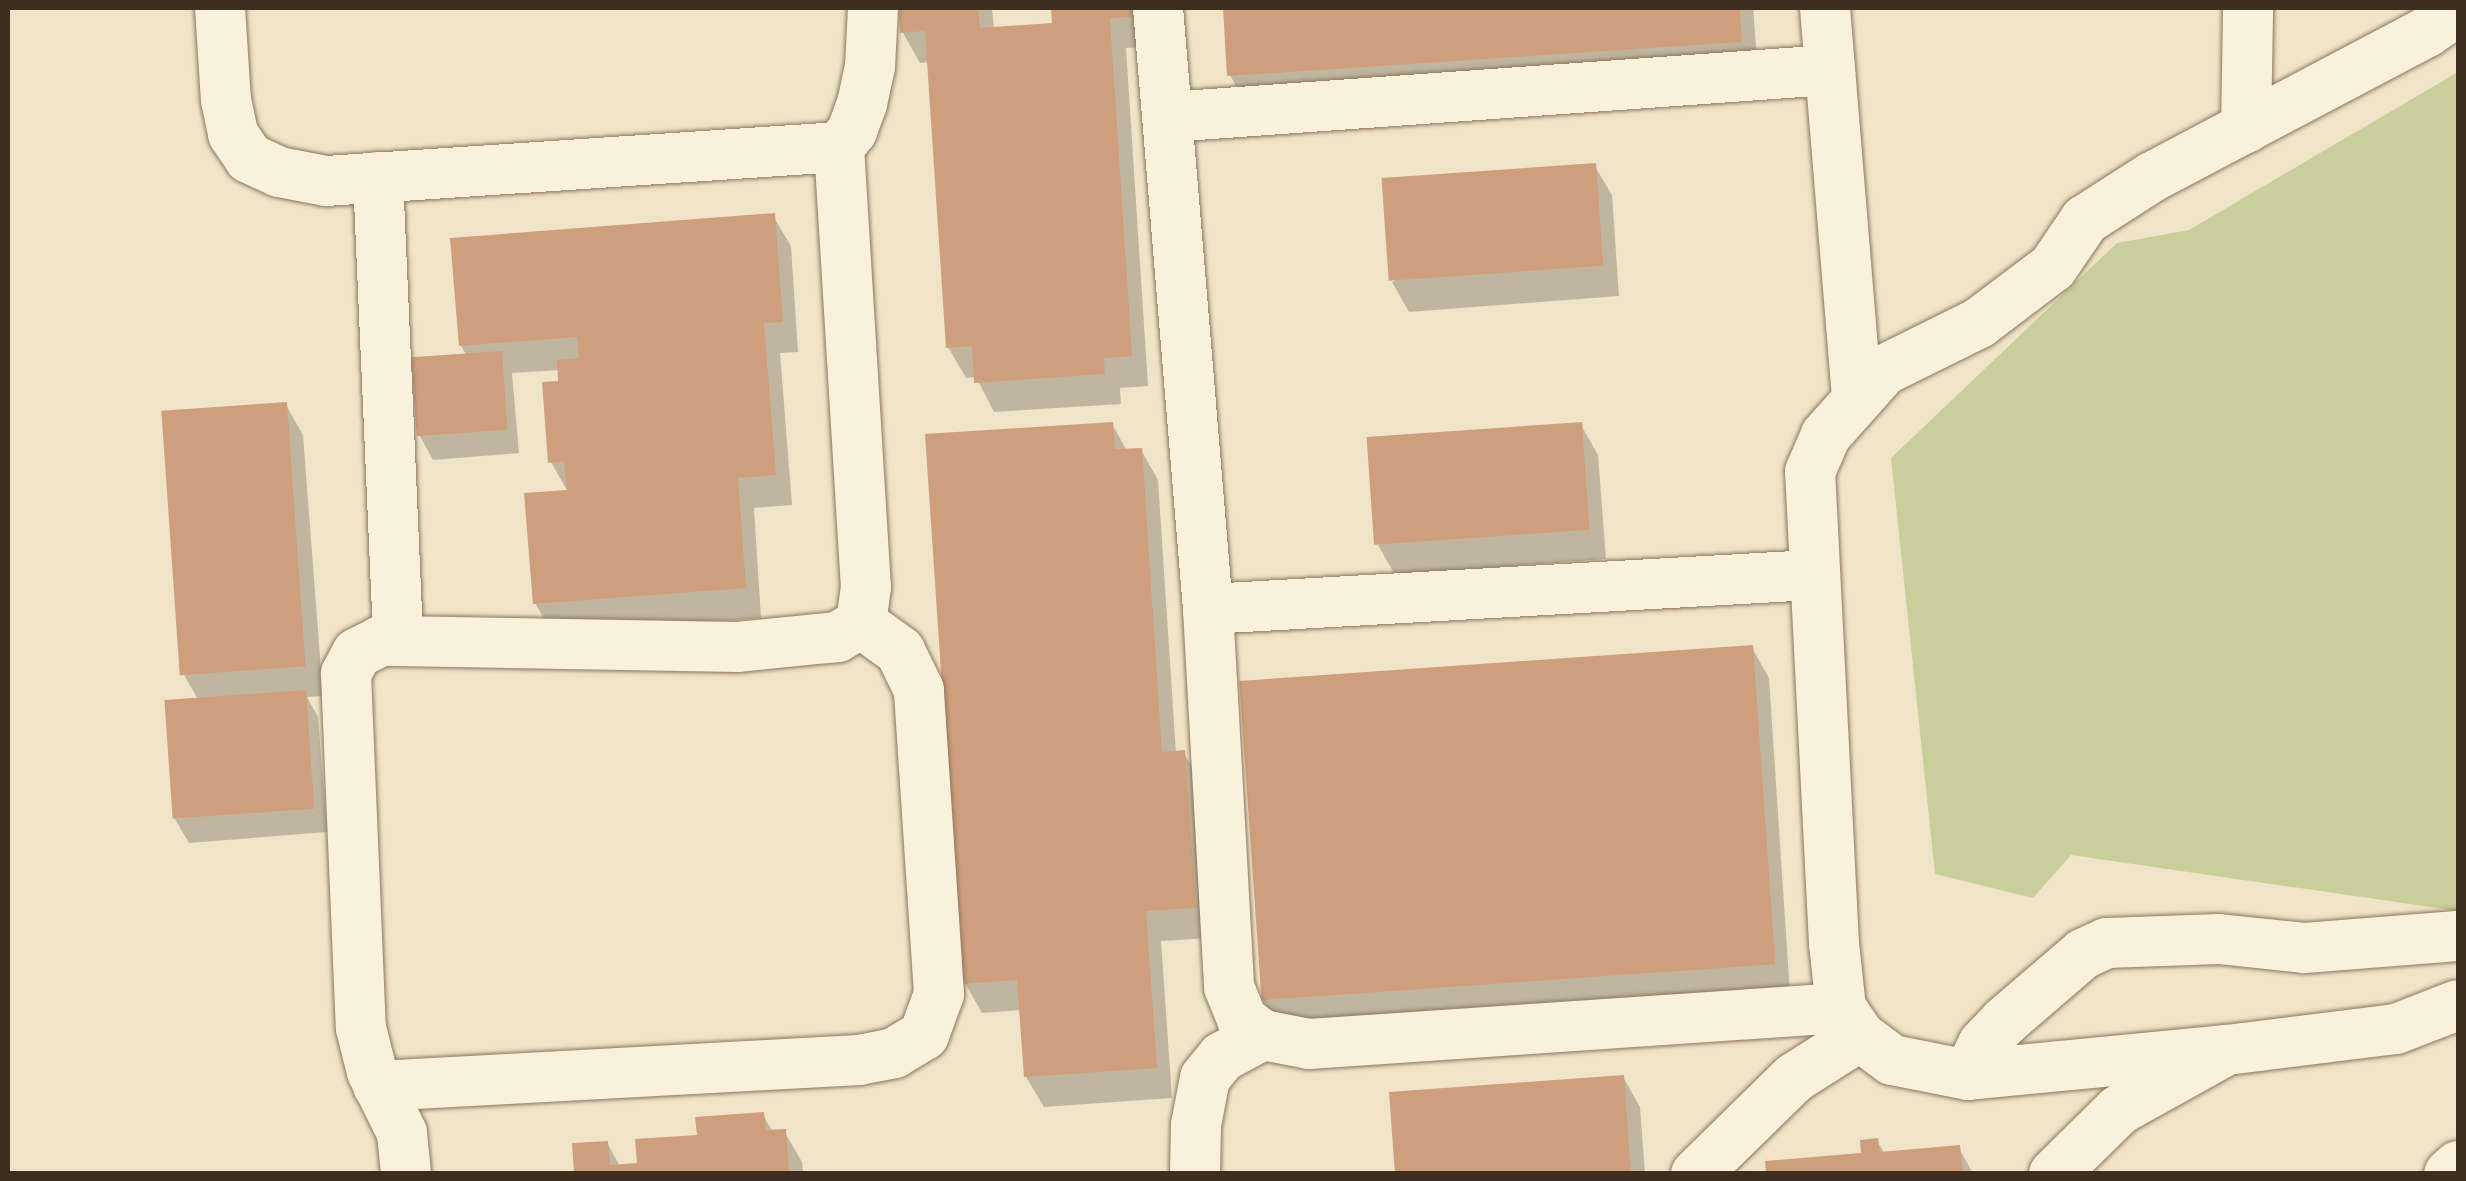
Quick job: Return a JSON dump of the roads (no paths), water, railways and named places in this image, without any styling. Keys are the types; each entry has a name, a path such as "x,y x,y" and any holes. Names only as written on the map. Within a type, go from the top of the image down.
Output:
{"lane":[{"path":"220,8 226,100 233,134 249,158 279,172 326,181 838,147"},
{"path":"861,623 866,587 838,147 852,131 862,104 870,66 872,8"},
{"path":"1158,8 1208,609 1229,987 1242,1020 1263,1035 1310,1044 1850,1022"},
{"path":"1825,8 1857,396"},
{"path":"2246,128 2248,8"},
{"path":"2458,10 2428,32 2152,177 2085,220 2053,267 1979,324 1884,370 1826,435 1810,472 1813,575 1850,1022 1892,1060 1968,1074 2227,1050 2396,1029 2458,1005"},
{"path":"1169,116 1830,70"},
{"path":"378,177 398,640"},
{"path":"1208,609 1813,575"},
{"path":"406,1174 402,1133 378,1086 361,1028 346,674 357,653 381,641 398,640 738,647 838,637 861,623"},
{"path":"378,1086 859,1060 894,1053 924,1035 939,994 919,690 900,651 861,623"},
{"path":"1968,1074 1982,1044 2005,1021 2083,954 2108,942 2219,940 2304,948 2458,936"},
{"path":"1696,1174 1850,1022"},
{"path":"1195,1174 1196,1125 1205,1078 1222,1057 1263,1035"},
{"path":"2054,1174 2119,1110 2227,1050"},
{"path":"2450,1174 2458,1166"}]}
